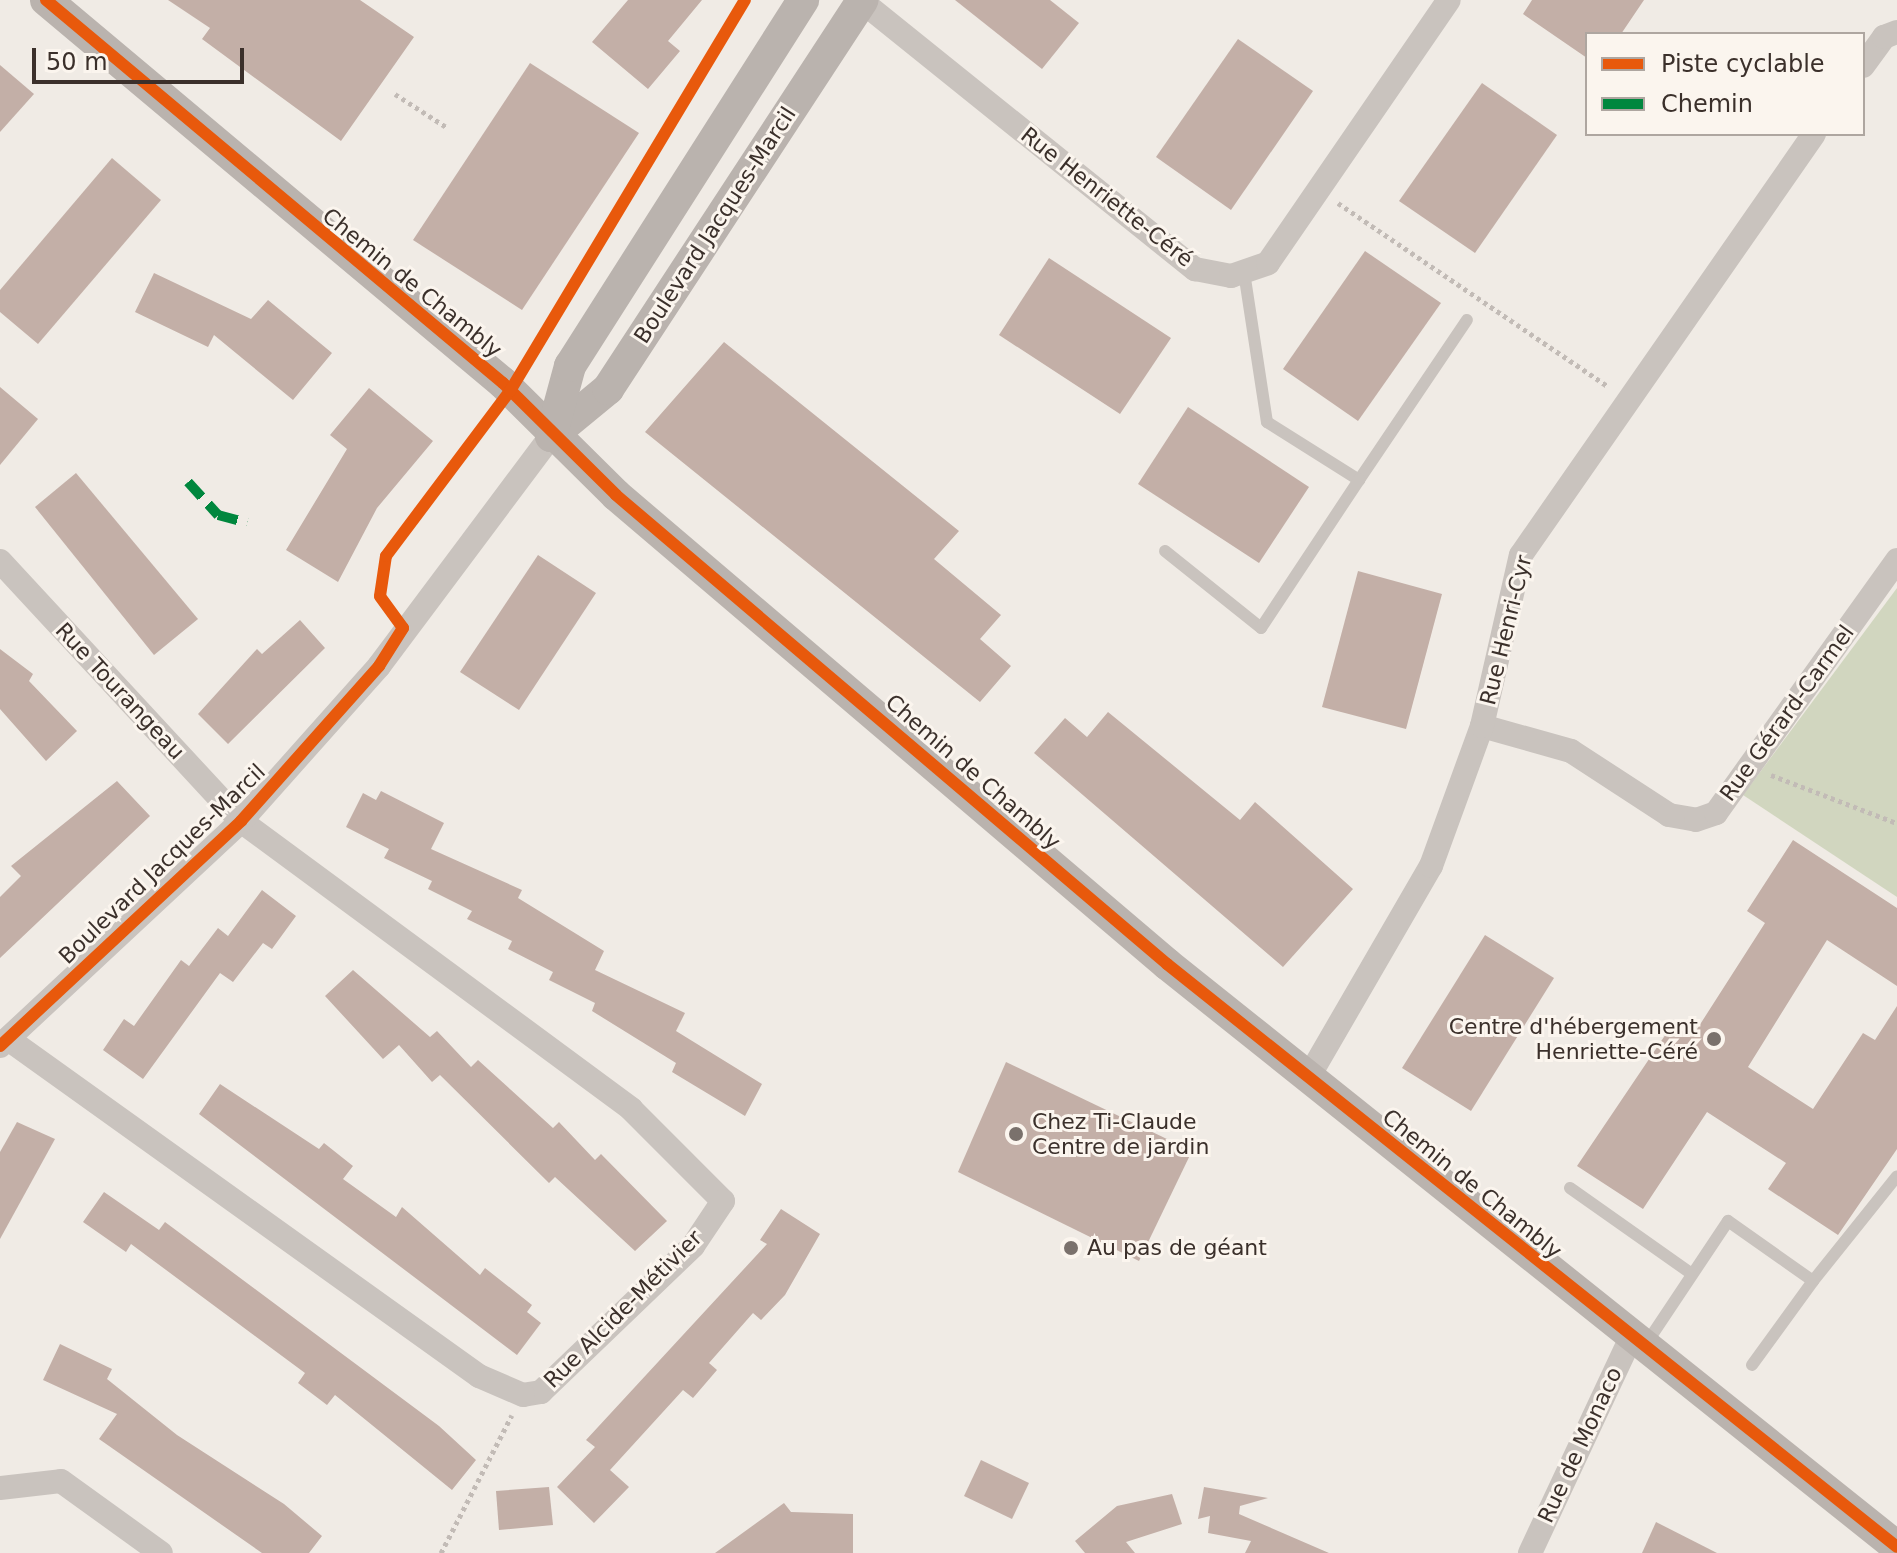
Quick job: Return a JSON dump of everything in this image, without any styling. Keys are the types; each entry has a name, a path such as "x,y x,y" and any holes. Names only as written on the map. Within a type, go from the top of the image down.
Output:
{"street":[{"name":"Chemin de Chambly","path":"46,0 503,383 551,436 1308,1078 1897,1547"},
{"name":"Boulevard Jacques-Marcil","path":"551,436 570,366 803,0"},
{"name":"Boulevard Jacques-Marcil","path":"4,1042 241,821 379,666 551,436 608,389 861,0"},
{"name":"Rue Henriette-Céré","path":"861,0 1195,269 1244,272"},
{"path":"1244,272 1268,263 1449,0"},
{"path":"1865,63 1884,37 1897,32"},
{"name":"Rue Henri-Cyr","path":"1308,1078 1431,866 1482,726 1521,555 1624,398 1813,136"},
{"name":"Rue Gérard-Carmel","path":"1482,726 1571,751 1669,815 1696,820 1716,813 1897,560"},
{"name":"Rue Tourangeau","path":"0,561 241,821"},
{"name":"Rue Alcide-Métivier","path":"4,1042 479,1376 523,1395 541,1392 693,1246 723,1201 631,1109 241,821"},
{"name":"Rue de Monaco","path":"1530,1553 1638,1342"},
{"path":"0,1488 61,1481 161,1553"}],"lane":[{"path":"1244,272 1267,422 1359,480"},
{"path":"1165,551 1261,628 1467,320"},
{"path":"1752,1365 1813,1281 1897,1176"},
{"path":"1570,1188 1692,1274"},
{"path":"1638,1342 1692,1274 1728,1221 1813,1281"}],"path":[{"path":"395,94 448,128"},
{"path":"1318,189 1624,398"},
{"path":"1750,767 1897,823"},
{"path":"441,1553 523,1395"}],"green space":[{"path":"1897,588 1897,897 1743,795"}],"building":[{"path":"168,0 360,0 414,37 341,141 202,39 210,28"},
{"path":"628,0 702,0 668,41 680,51 648,89 592,42"},
{"path":"955,0 1050,0 1079,23 1042,69"},
{"path":"1532,0 1644,0 1622,32 1585,32 1585,57 1523,14"},
{"path":"1238,39 1313,91 1231,210 1156,157"},
{"path":"530,63 639,133 522,310 413,240"},
{"path":"0,65 34,94 0,132"},
{"path":"1482,83 1557,135 1475,253 1399,201"},
{"path":"112,158 161,200 38,344 0,312 0,290"},
{"path":"1365,251 1441,303 1358,421 1283,369"},
{"path":"1049,258 1171,338 1120,414 999,335"},
{"path":"154,273 251,319 268,300 332,353 293,400 214,335 208,347 135,312"},
{"path":"724,342 959,531 934,559 1001,615 980,639 1011,666 980,702 645,432"},
{"path":"0,387 38,419 0,465"},
{"path":"369,388 433,441 377,508 338,582 286,550 347,449 330,435"},
{"path":"1188,407 1309,487 1259,563 1138,484"},
{"path":"76,473 198,619 154,655 35,507"},
{"path":"538,555 596,593 519,710 460,672"},
{"path":"1358,571 1442,594 1406,729 1322,707"},
{"path":"300,620 325,648 228,744 198,714 257,649 262,654"},
{"path":"0,649 33,674 29,681 77,731 46,761 0,709"},
{"path":"1108,712 1240,820 1255,802 1353,889 1283,967 1034,753 1065,718 1087,737"},
{"path":"117,781 150,816 0,958 0,897 21,876 11,866"},
{"path":"381,791 444,823 431,849 522,890 518,898 604,951 595,970 685,1013 676,1031 762,1084 745,1116 672,1072 676,1063 592,1011 595,1003 549,980 553,972 508,949 512,941 467,919 472,911 428,889 432,881 384,858 389,849 346,827 363,793 376,800"},
{"name":"Centre d'hébergement Henriette-Céré","path":"1793,840 1897,908 1897,986 1827,940 1748,1067 1813,1109 1863,1033 1875,1040 1897,1006 1897,1149 1838,1235 1768,1189 1786,1163 1707,1112 1643,1209 1577,1166 1672,1025 1692,1037 1765,923 1747,911"},
{"path":"262,890 296,916 272,949 263,943 233,982 220,973 143,1079 103,1050 124,1019 134,1026 181,960 189,966 218,928 228,936"},
{"path":"1485,935 1554,978 1471,1111 1402,1068"},
{"path":"353,970 430,1037 437,1031 471,1067 478,1060 553,1128 559,1122 595,1160 601,1154 667,1221 635,1251 555,1177 549,1183 440,1075 432,1082 399,1045 383,1059 325,996"},
{"path":"1006,1062 1192,1151 1139,1261 958,1172"},
{"path":"220,1084 319,1149 324,1143 353,1166 343,1179 396,1217 402,1207 480,1275 485,1268 532,1305 527,1312 541,1323 517,1355 199,1114"},
{"path":"17,1122 55,1139 0,1239 0,1152"},
{"path":"104,1192 159,1230 165,1222 439,1426 476,1460 452,1490 335,1395 327,1405 298,1383 305,1373 131,1244 126,1252 83,1222"},
{"path":"781,1209 820,1234 785,1295 761,1320 753,1313 709,1363 717,1370 693,1398 683,1390 610,1470 629,1487 594,1523 557,1487 595,1447 586,1440 767,1244 760,1240"},
{"path":"60,1344 112,1369 107,1379 177,1435 284,1504 322,1536 309,1553 262,1553 99,1439 117,1414 43,1380"},
{"path":"981,1460 1029,1483 1012,1519 964,1496"},
{"path":"549,1487 553,1525 499,1530 496,1491"},
{"path":"1204,1487 1268,1498 1240,1506 1239,1514 1329,1553 1245,1553 1251,1541 1208,1533 1210,1516 1198,1519"},
{"path":"1172,1494 1182,1524 1126,1542 1135,1553 1085,1553 1075,1541 1117,1506"},
{"path":"784,1503 791,1512 853,1514 853,1553 715,1553"},
{"path":"1656,1522 1717,1553 1642,1553"}],"marked path":[{"path":"188,482 218,515 247,523"}],"cycle path":[{"path":"46,0 503,383 616,495 1167,964 1897,1547"},
{"path":"0,1046 241,821 379,666 403,628 380,596 386,556 510,391 745,0"}],"place":[{"name":"Centre d'hébergement Henriette-Céré","path":"1714,1039"},
{"name":"Chez Ti-Claude Centre de jardin","path":"1016,1134"},
{"name":"Au pas de géant","path":"1071,1248"}]}
